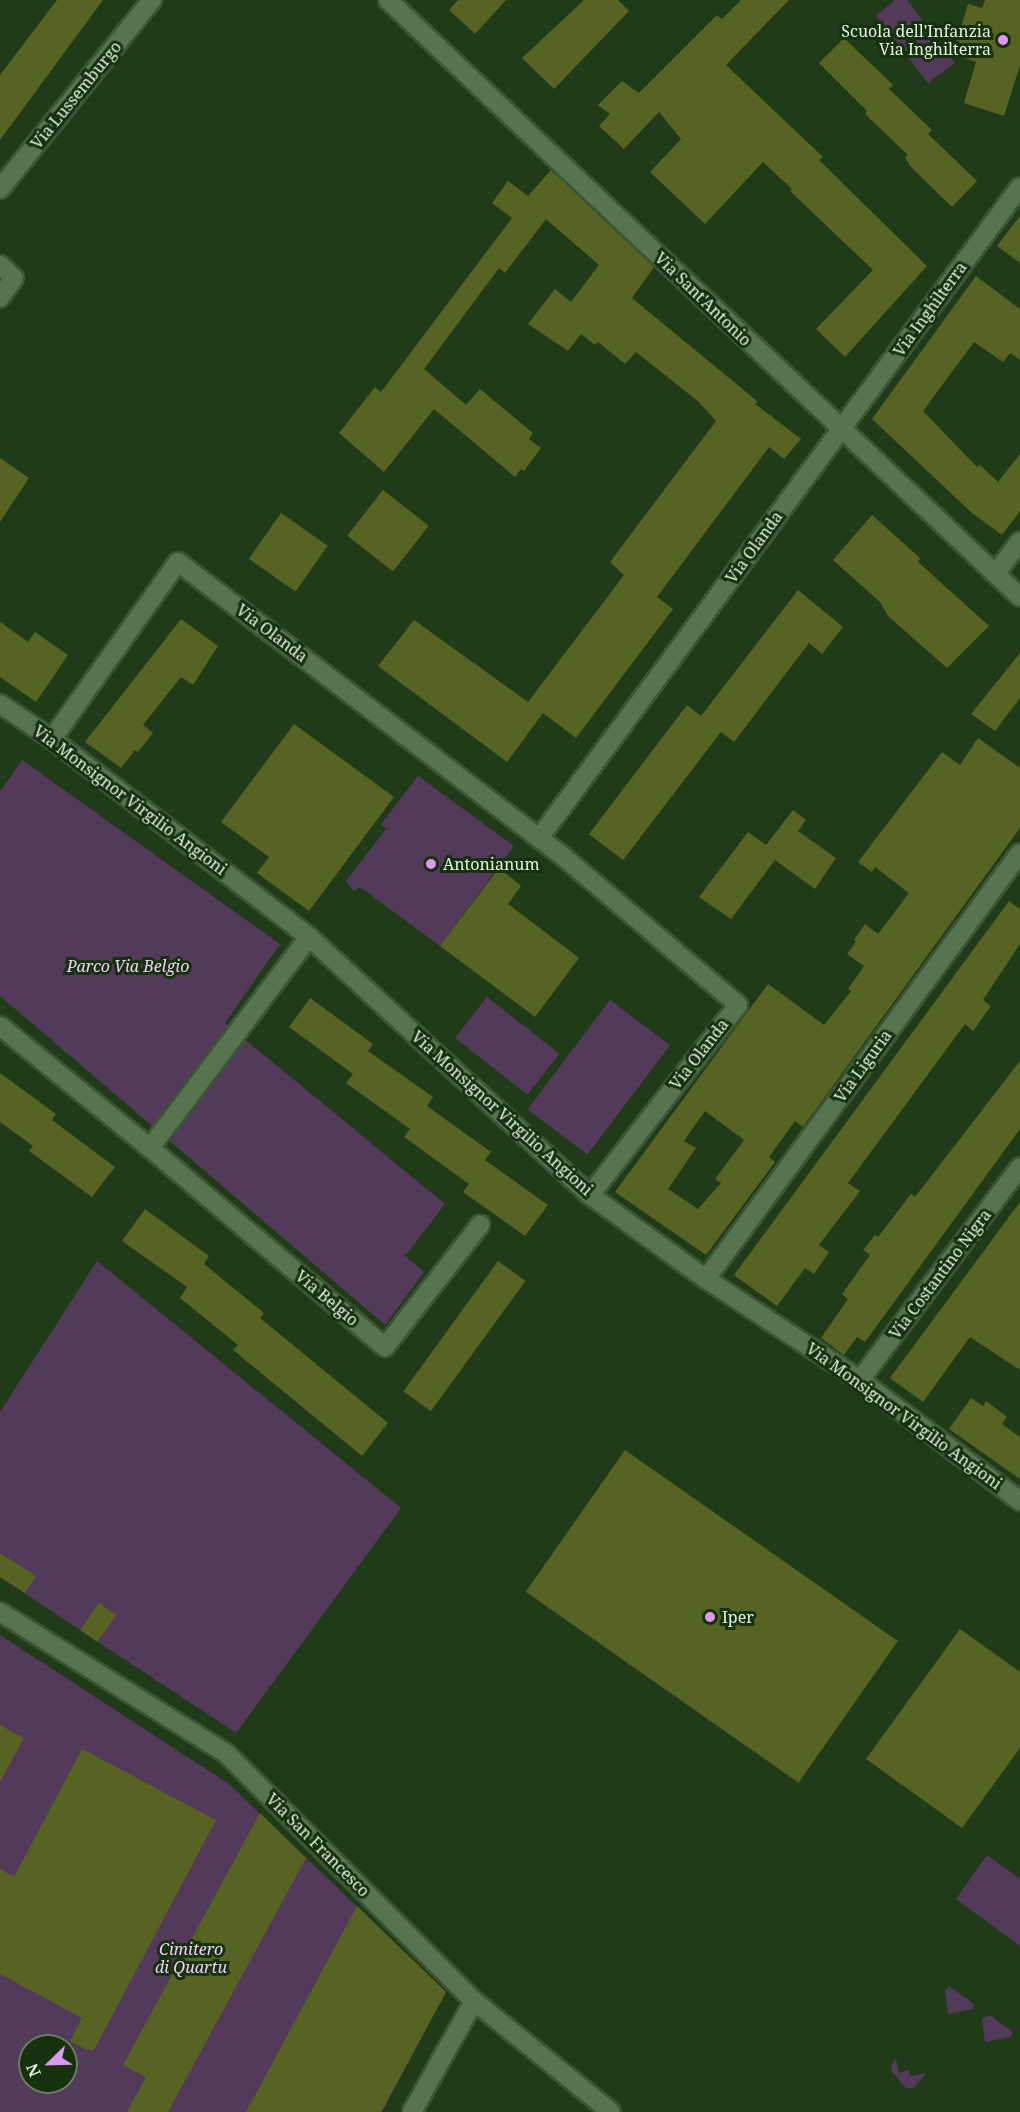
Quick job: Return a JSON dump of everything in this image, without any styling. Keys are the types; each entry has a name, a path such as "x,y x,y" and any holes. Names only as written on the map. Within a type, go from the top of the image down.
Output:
{"street":[{"name":"Via Lussemburgo","path":"0,189 152,0"},
{"name":"Via Sant'Antonio","path":"388,0 1020,597"},
{"name":"Via Inghilterra","path":"841,430 1020,187"},
{"path":"0,265 14,278 0,298"},
{"name":"Via Olanda","path":"540,837 841,430"},
{"path":"996,573 1020,541"},
{"name":"Via Olanda","path":"52,739 178,561 540,837 738,1005 590,1194"},
{"name":"Via Monsignor Virgilio Angioni","path":"3,713 52,739 309,937 590,1194 706,1279 860,1380 1020,1501"},
{"name":"Via Liguria","path":"706,1279 1020,853"},
{"path":"150,1148 309,937"},
{"name":"Via Belgio","path":"0,1026 150,1148 385,1347 480,1225"},
{"name":"Via Costantino Nigra","path":"860,1380 1020,1167"},
{"name":"Via San Francesco","path":"0,1612 227,1754 474,2001 611,2112"},
{"path":"412,2112 474,2001"}],"green space":[{"path":"895,0 907,0 955,63 928,83 876,16"},
{"name":"Parco Via Belgio","path":"22,760 280,944 225,1023 445,1204 405,1256 424,1272 385,1325 0,996 0,792"},
{"name":"Antonianum","path":"418,776 514,846 440,946 360,887 354,891 346,881 386,829 381,824"},
{"path":"487,997 559,1054 527,1095 455,1038"},
{"path":"610,1000 670,1045 587,1155 528,1109"},
{"path":"97,1261 401,1508 236,1733 0,1577 0,1412"},
{"name":"Cimitero di Quartu","path":"0,1635 229,1784 446,1992 382,2112 0,2112"},
{"path":"987,1855 1020,1879 1020,1946 956,1899"},
{"path":"949,1986 974,2004 973,2009 948,2014 945,1991"},
{"path":"990,2015 1012,2032 1011,2037 985,2042 982,2019"},
{"path":"896,2058 899,2073 908,2070 910,2076 927,2073 913,2088 906,2088 892,2072 891,2066"}],"building":[{"path":"57,0 103,0 0,140 0,75"},
{"path":"458,0 506,0 475,34 449,10"},
{"path":"584,0 618,0 629,11 554,89 522,58"},
{"path":"741,0 789,0 726,65 823,157 819,160 927,266 845,357 816,329 873,270 790,191 792,189 763,162 705,224 650,172 681,139 659,112 624,149 599,126 610,114 598,105 622,81 639,93 717,15 722,19"},
{"path":"985,0 1020,0 1020,65 1004,116 964,103 976,62 953,54 968,4 982,8"},
{"path":"844,38 893,85 889,89 932,130 928,134 977,181 952,207 911,167 905,158 908,155 865,114 867,111 819,63"},
{"path":"551,170 654,267 632,298 757,401 755,404 801,439 784,459 769,447 657,597 673,609 576,738 543,713 507,762 378,666 414,620 528,702 624,575 610,562 716,421 699,402 636,352 625,364 598,342 595,345 581,334 568,351 528,324 555,289 571,302 599,265 546,219 505,273 499,268 424,369 466,405 480,389 533,433 529,439 541,448 524,471 521,469 515,477 434,409 384,472 339,433 375,387 381,392 512,218 492,203 508,181 528,196"},
{"path":"1020,216 1020,263 997,246"},
{"path":"976,276 1020,309 1020,360 1010,353 1003,362 974,342 923,411 977,467 980,465 998,482 1020,454 1020,511 1002,535 972,513 872,419"},
{"path":"0,458 29,478 0,522"},
{"path":"383,490 429,526 393,571 347,536"},
{"path":"281,513 328,546 296,592 249,559"},
{"path":"872,515 920,558 918,562 989,626 947,668 888,616 880,602 833,560"},
{"path":"798,590 843,627 822,654 809,643 734,742 721,732 623,860 589,834 687,705 701,716"},
{"path":"181,619 218,646 193,685 181,677 143,725 153,733 138,752 135,750 121,768 85,742"},
{"path":"0,622 28,642 35,632 68,655 36,702 0,677"},
{"path":"1020,653 1020,698 995,731 971,714"},
{"path":"294,724 394,797 309,911 257,873 269,857 221,822"},
{"path":"978,738 1020,768 1020,828 803,1127 795,1121 769,1157 775,1162 706,1255 615,1192 768,984 824,1025 851,991 848,989 864,966 847,954 856,942 854,940 865,924 878,934 909,893 875,867 872,872 858,862 942,752 960,765","holes":["705,1111 744,1140 715,1179 721,1183 698,1209 668,1189 696,1148 684,1141"]},
{"path":"793,810 806,820 798,831 836,858 815,889 775,860 731,919 699,897 748,832 766,845"},
{"path":"499,868 521,886 508,904 579,958 535,1017 440,946"},
{"path":"1009,901 1020,909 1020,944 983,1000 991,1006 973,1031 965,1024 848,1183 860,1191 819,1245 829,1252 814,1274 805,1268 777,1306 734,1275"},
{"path":"310,998 373,1044 368,1051 433,1097 427,1106 491,1152 485,1160 548,1205 525,1236 463,1192 469,1184 404,1137 410,1129 346,1083 353,1074 289,1027"},
{"path":"1020,1061 1020,1129 865,1342 857,1337 844,1355 821,1338 848,1299 842,1294 870,1255 863,1250 875,1235 878,1237 911,1194 915,1197"},
{"path":"0,1073 56,1114 52,1120 115,1167 92,1197 29,1151 33,1146 0,1122"},
{"path":"1020,1202 1020,1370 970,1337 923,1402 890,1378"},
{"path":"145,1209 209,1256 204,1264 264,1313 260,1318 388,1423 362,1456 233,1350 238,1345 180,1298 187,1287 122,1241"},
{"path":"498,1261 526,1281 431,1411 403,1391"},
{"path":"971,1398 983,1406 986,1401 1007,1417 1002,1424 1020,1437 1020,1479 949,1429"},
{"name":"Iper","path":"625,1450 898,1641 799,1783 526,1592"},
{"path":"0,1553 36,1576 25,1593 0,1577"},
{"path":"99,1603 116,1615 97,1642 80,1630"},
{"path":"960,1629 1020,1672 1020,1748 962,1828 866,1759"},
{"path":"0,1725 24,1738 0,1782"},
{"path":"82,1749 216,1820 94,2050 87,2050 78,2045 78,2034 74,2034 82,2018 0,1974 0,1869 14,1877"},
{"path":"260,1813 306,1858 168,2112 127,2112 146,2077 123,2065"},
{"path":"357,1906 446,1992 381,2112 246,2112"}],"place":[{"name":"Scuola dell'Infanzia Via Inghilterra","path":"1003,40"},
{"name":"Antonianum","path":"431,864"},
{"name":"Iper","path":"710,1617"}]}
